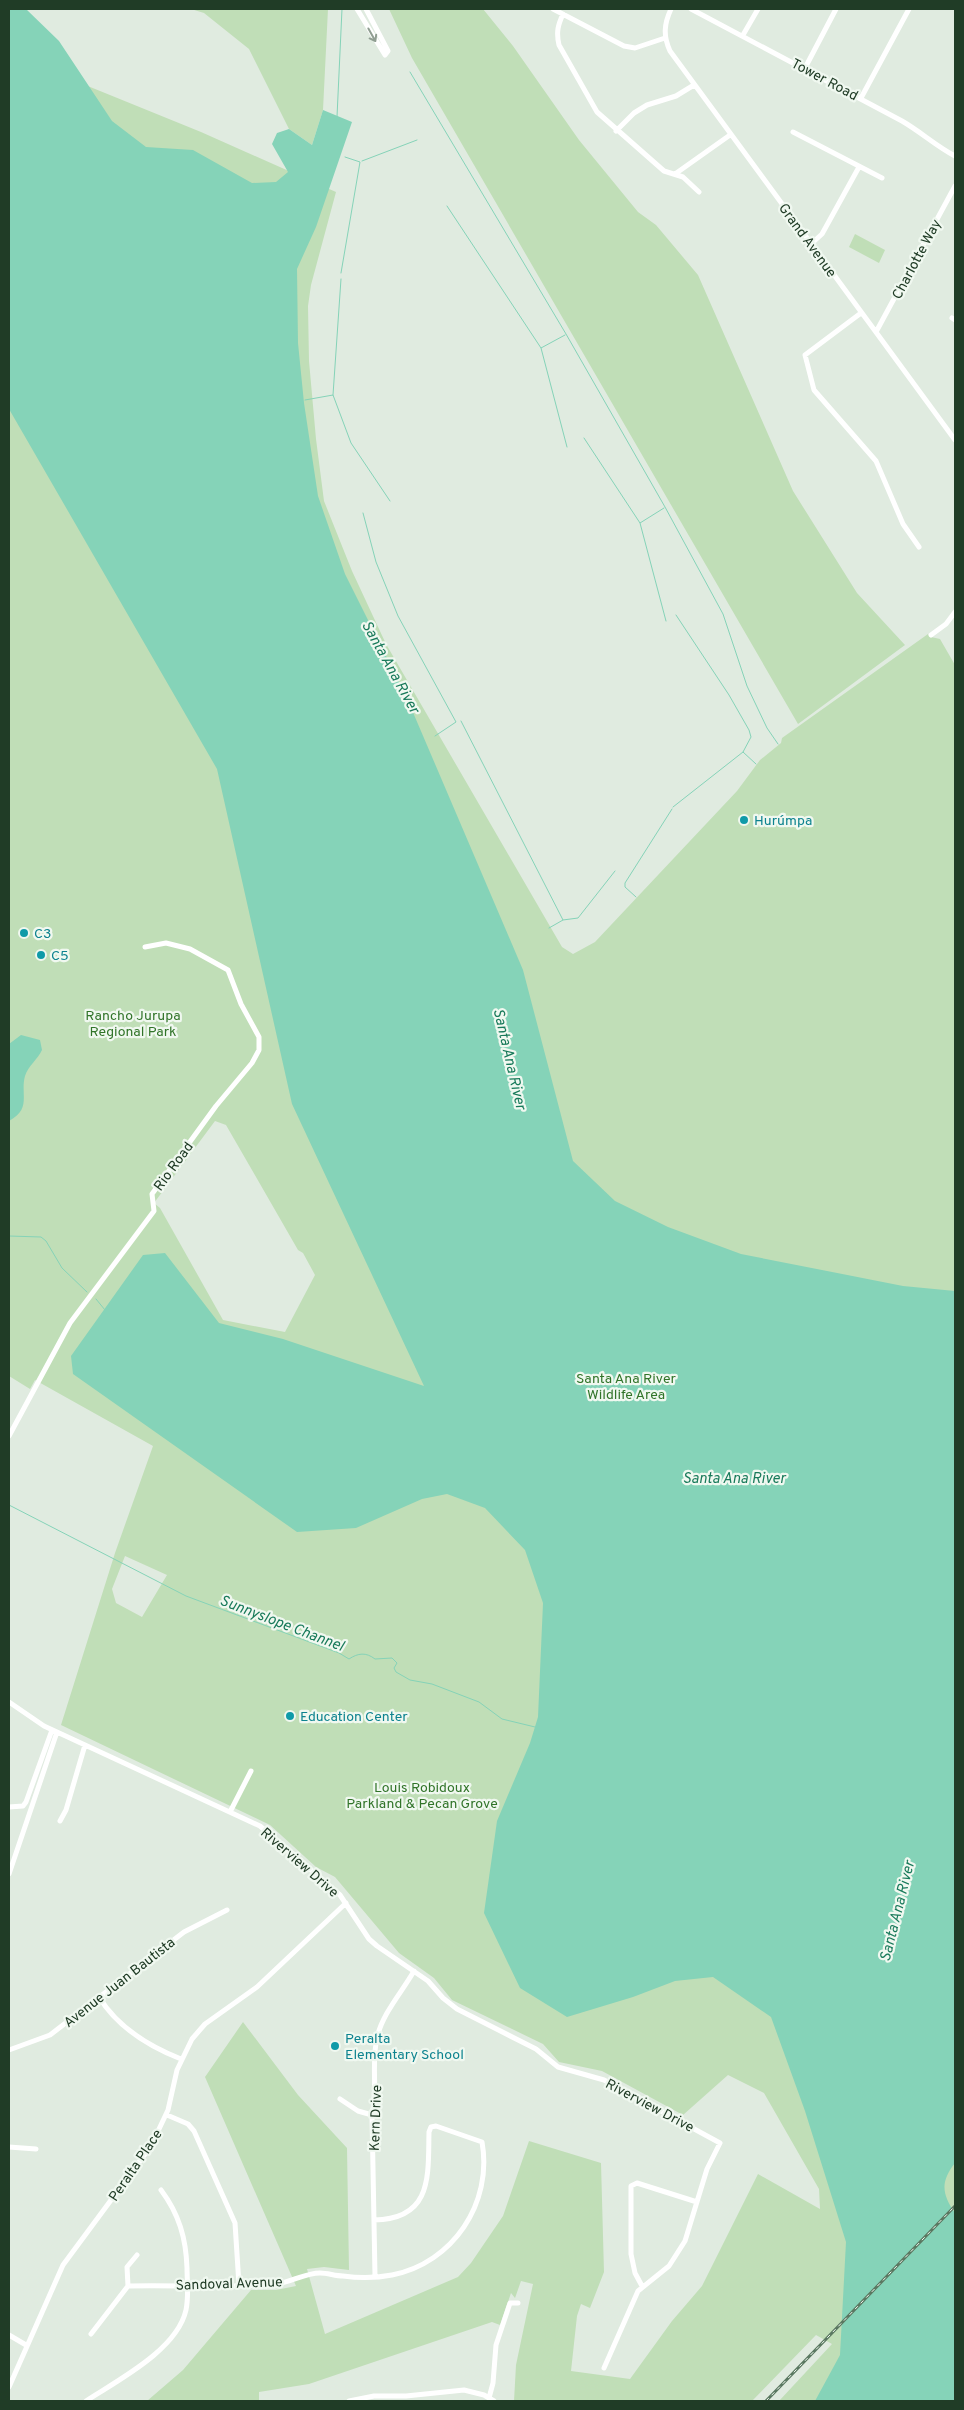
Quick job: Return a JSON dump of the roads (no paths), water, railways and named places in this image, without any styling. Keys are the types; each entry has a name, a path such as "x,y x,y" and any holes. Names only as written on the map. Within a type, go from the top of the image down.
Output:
{"street":[{"path":"357,9 385,55 388,51 366,9"},
{"path":"553,9 624,46 634,48 665,38 667,18 671,9"},
{"name":"Tower Road","path":"691,9 861,98 920,131 928,140 955,156"},
{"path":"743,35 758,9"},
{"path":"805,68 836,9"},
{"path":"861,98 909,9"},
{"path":"563,14 557,26 556,35 559,44 597,112 616,131 664,171 689,181 699,192"},
{"name":"Grand Avenue","path":"665,38 670,51 730,135 955,440"},
{"path":"616,131 634,113 647,105 676,96 694,85"},
{"path":"794,132 882,178"},
{"path":"675,174 730,135"},
{"path":"811,244 822,234 859,167"},
{"name":"Charlotte Way","path":"876,332 955,186"},
{"path":"861,313 805,355 814,390 876,461 903,524 919,547"},
{"path":"931,635 946,624 955,612"},
{"name":"Rio Road","path":"9,1436 70,1323 154,1211 152,1194 216,1106 252,1063 259,1050 259,1037 241,1004 228,970 190,949 166,943 145,947"},
{"name":"Riverview Drive","path":"9,1702 55,1731 230,1812 270,1833 303,1865 328,1884 346,1903 369,1939 391,1958 428,1981 452,2006 536,2049 554,2065 604,2080 720,2143 706,2169 697,2202"},
{"path":"9,1806 17,1807 25,1803 55,1731"},
{"path":"9,1874 55,1731"},
{"path":"60,1821 66,1810 85,1745"},
{"path":"230,1812 251,1772"},
{"path":"25,1803 31,1806"},
{"name":"Peralta Place","path":"9,2387 62,2265 151,2146 166,2115 181,2060 192,2038 205,2024 257,1987 346,1903"},
{"name":"Avenue Juan Bautista","path":"9,2050 50,2035 184,1932 227,1910"},
{"name":"Kern Drive","path":"375,2276 372,2114 376,2094 376,2045 379,2030 414,1971"},
{"path":"99,1998 108,2011 127,2030 147,2044 181,2060"},
{"path":"340,2099 358,2112 372,2114"},
{"path":"166,2115 188,2124 194,2131 228,2206 237,2233 239,2285"},
{"name":"Sandoval Avenue","path":"128,2286 276,2284 322,2273 344,2276 375,2276 403,2272 435,2258 450,2245 476,2207 483,2184 482,2142 436,2126 431,2127 428,2132 429,2175 421,2196 412,2208 400,2216 374,2220"},
{"path":"9,2147 36,2149"},
{"path":"604,2368 635,2296 642,2286 662,2273 678,2254 685,2241 697,2202 639,2184 631,2186 632,2254 635,2273 642,2286"},
{"path":"86,2401 138,2366 174,2335 186,2310 187,2286 184,2235 170,2202 161,2190"},
{"path":"91,2334 128,2286 127,2267 137,2255"},
{"path":"489,2398 493,2383 496,2345 510,2302 518,2304"},
{"path":"9,2335 26,2345"},
{"path":"349,2401 366,2397 409,2396 454,2390 473,2392 494,2401"}],"water":[{"name":"Santa Ana River","path":"9,9 26,9 59,41 112,121 146,147 193,150 252,183 276,182 288,172 272,144 277,133 289,129 312,145 323,110 352,122 316,227 297,269 298,343 304,403 318,496 345,574 406,696 523,970 573,1161 615,1201 668,1227 741,1254 903,1286 955,1291 955,2163 947,2176 944,2188 947,2200 955,2213 955,2401 815,2401 840,2355 846,2242 805,2111 771,2017 713,1977 675,1981 633,1997 567,2017 520,1988 484,1913 497,1821 530,1743 538,1717 543,1603 525,1550 485,1508 447,1494 422,1499 356,1528 297,1532 73,1374 71,1356 143,1255 165,1253 219,1323 283,1339 424,1386 292,1104 217,769 9,409"},
{"path":"21,1035 40,1040 42,1050 25,1076 24,1101 21,1111 9,1121 9,1044"}],"waterway":[{"path":"337,117 342,9"},
{"path":"410,72 566,334 665,507 723,614 747,686 767,728 778,744"},
{"path":"362,161 417,140"},
{"path":"341,273 360,162 345,157"},
{"path":"447,206 541,348 565,335"},
{"path":"333,395 341,279"},
{"path":"541,348 567,447"},
{"path":"305,400 333,395 351,443 390,501"},
{"path":"584,438 640,523 664,508"},
{"path":"363,513 376,562 398,616 456,722 435,736"},
{"path":"640,523 666,621"},
{"path":"676,615 729,695 749,730 751,737 743,752 756,764"},
{"path":"461,721 563,920 549,928"},
{"path":"673,807 743,752"},
{"path":"636,897 625,887 625,883 672,809"},
{"path":"563,920 578,918 615,871"},
{"path":"9,1236 41,1237 46,1241 62,1268 87,1292"},
{"path":"96,1299 105,1310"},
{"name":"Sunnyslope Channel","path":"9,1505 186,1596 339,1653 349,1659 362,1654 375,1659 392,1658 397,1663 394,1668 396,1672 410,1680 432,1684 479,1702 502,1719 535,1727"}],"railway":[{"path":"766,2401 955,2206"}],"place":[{"name":"Hurúmpa","path":"744,820"},
{"name":"C3","path":"24,933"},
{"name":"C5","path":"41,955"},
{"name":"Education Center","path":"290,1716"},
{"name":"Peralta Elementary School","path":"335,2046"}],"park label":[{"name":"Rancho Jurupa Regional Park","path":"133,1024"},
{"name":"Santa Ana River Wildlife Area","path":"626,1386"},
{"name":"Louis Robidoux Parkland & Pecan Grove","path":"422,1795"}]}
